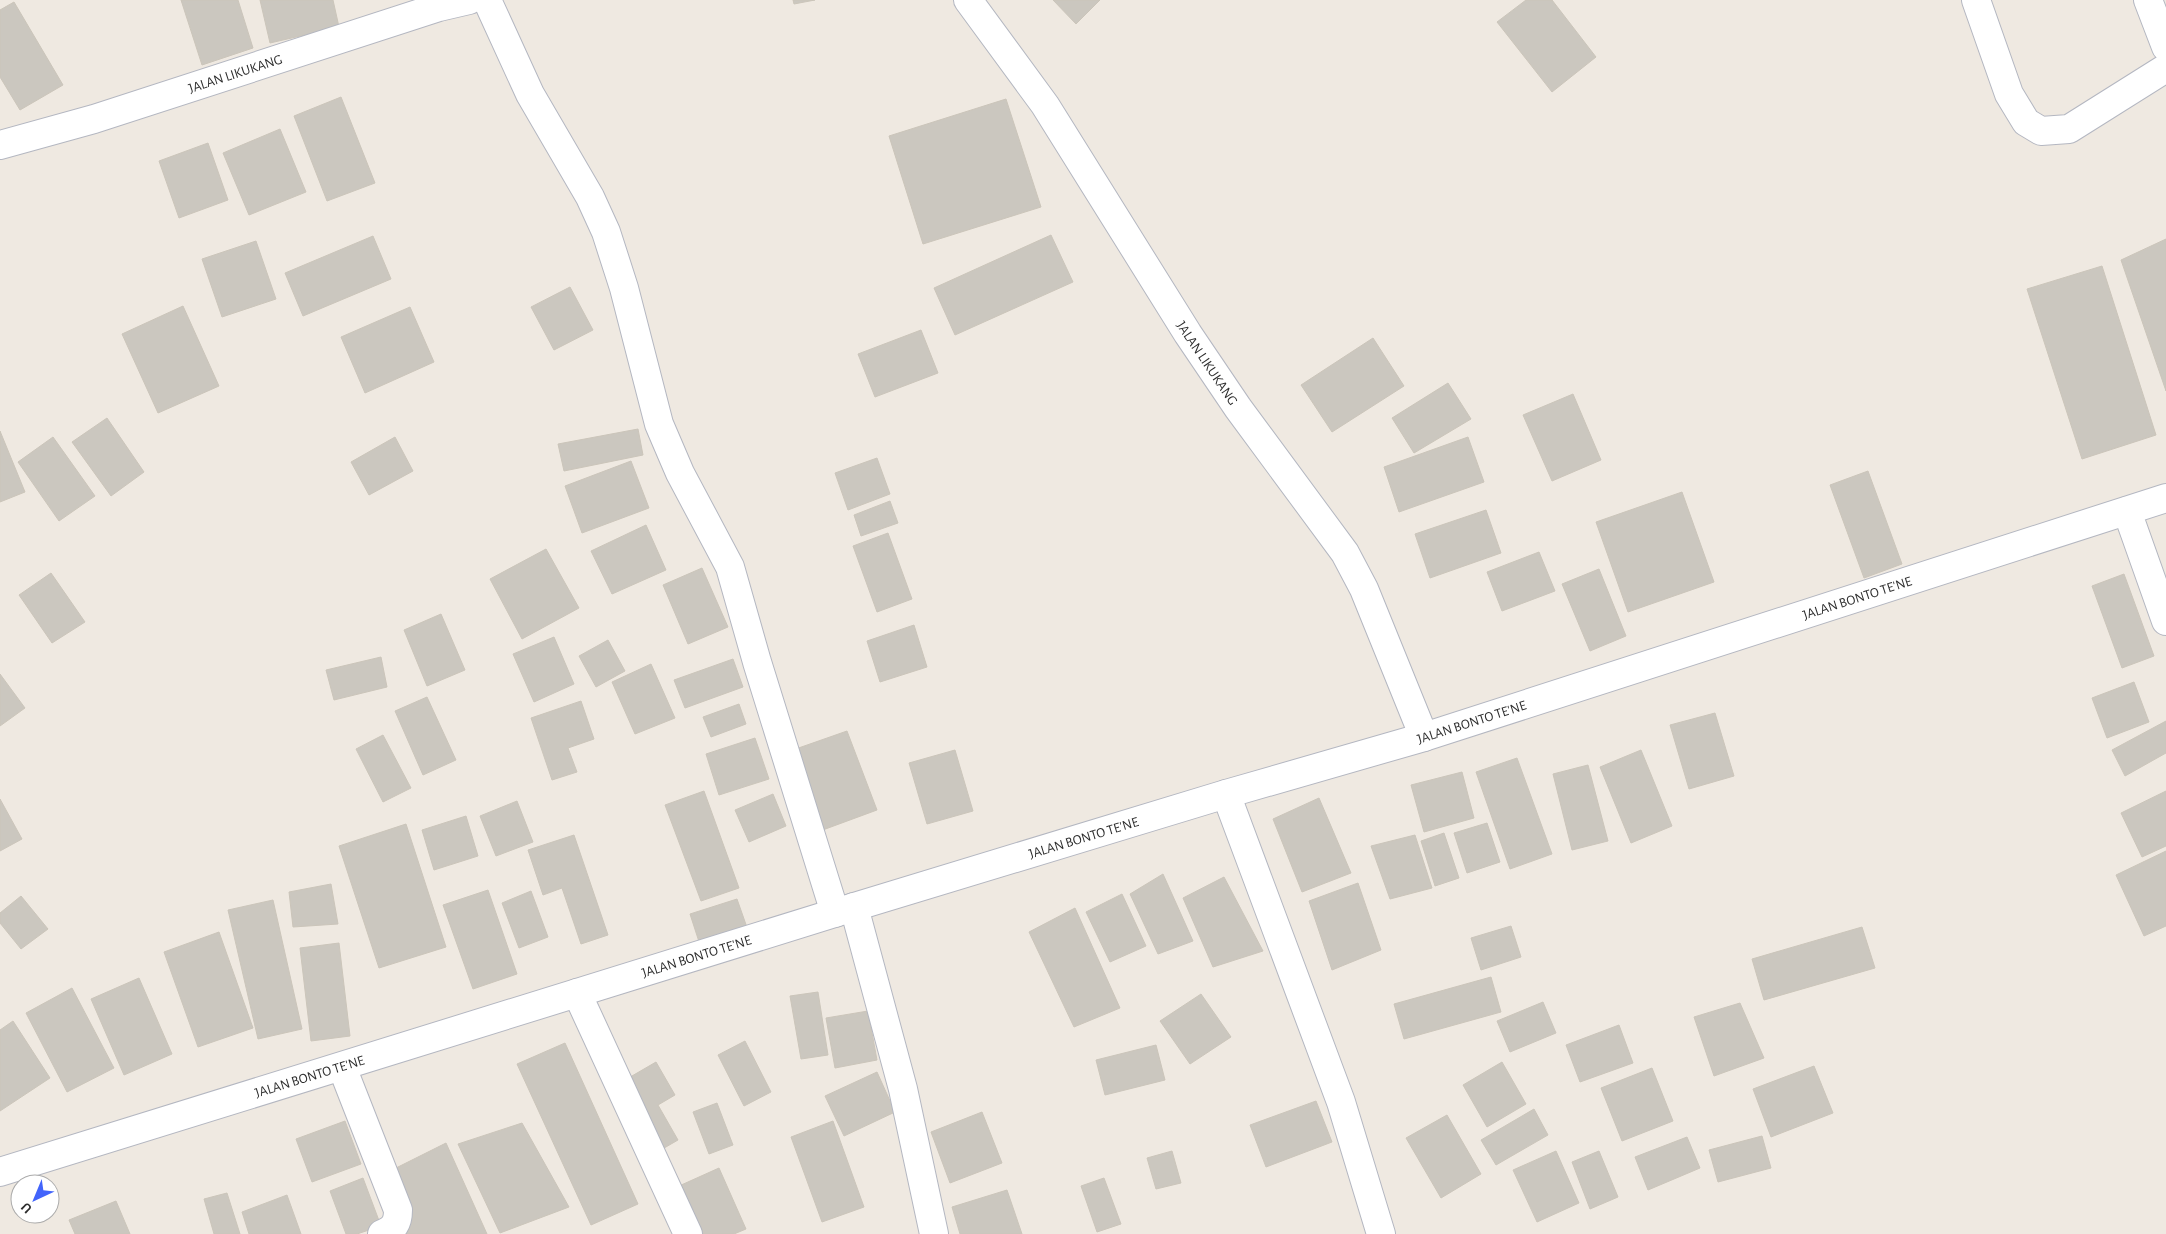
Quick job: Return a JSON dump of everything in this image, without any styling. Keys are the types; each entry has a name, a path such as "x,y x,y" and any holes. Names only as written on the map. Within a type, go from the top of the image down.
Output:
{"street":[{"name":"JALAN LIKUKANG","path":"0,145 103,116 438,4 469,0"},
{"path":"487,0 530,94 590,197 606,232 624,288 659,424 680,474 730,567 757,662 845,910 904,1089 934,1234"},
{"name":"JALAN LIKUKANG","path":"968,0 1045,105 1188,334 1221,383 1345,553 1364,589 1424,737"},
{"path":"1976,0 2009,94 2026,122 2041,131 2070,129 2166,68"},
{"path":"2148,0 2166,47"},
{"name":"JALAN BONTO TE'NE","path":"0,1172 845,910 1226,794 1424,737 2166,498"},
{"path":"2127,511 2166,621"},
{"path":"1226,794 1341,1102 1381,1234"},
{"path":"576,993 688,1234"},
{"path":"342,1067 398,1210 398,1220 392,1230 382,1234"}],"building":[{"path":"181,0 238,0 253,48 202,65"},
{"path":"260,0 333,0 339,27 270,43"},
{"path":"793,0 815,0 794,4"},
{"path":"1053,0 1100,0 1076,24"},
{"path":"1526,0 1552,0 1596,57 1552,92 1497,22"},
{"path":"14,2 63,85 20,110 0,77 0,10"},
{"path":"341,97 375,183 327,201 294,116"},
{"path":"1006,99 1041,207 923,244 889,136"},
{"path":"280,129 306,192 249,215 223,153"},
{"path":"208,143 228,200 179,218 159,161"},
{"path":"1051,235 1073,282 955,335 934,288"},
{"path":"373,236 391,279 303,316 285,273"},
{"path":"2166,239 2166,391 2121,260"},
{"path":"256,241 276,299 222,317 202,259"},
{"path":"2102,266 2156,435 2082,459 2027,289"},
{"path":"570,287 593,330 554,350 531,307"},
{"path":"183,306 219,386 158,413 122,334"},
{"path":"410,307 434,362 365,393 341,337"},
{"path":"921,330 938,373 875,397 858,354"},
{"path":"1373,338 1404,386 1332,432 1301,385"},
{"path":"1448,383 1471,419 1414,453 1392,418"},
{"path":"1573,394 1601,460 1552,481 1523,415"},
{"path":"107,418 144,472 111,496 72,442"},
{"path":"638,429 643,455 564,471 558,444"},
{"path":"0,431 25,492 0,502"},
{"path":"53,437 95,496 59,521 18,462"},
{"path":"395,437 413,471 369,495 351,462"},
{"path":"1468,437 1484,482 1399,512 1384,467"},
{"path":"877,458 890,494 848,510 835,473"},
{"path":"631,461 649,508 582,533 565,486"},
{"path":"1868,471 1902,564 1864,578 1830,485"},
{"path":"1682,492 1714,582 1628,612 1596,522"},
{"path":"890,501 898,523 861,536 854,515"},
{"path":"1486,510 1501,553 1430,578 1415,534"},
{"path":"646,525 666,570 612,594 591,551"},
{"path":"888,533 912,599 877,612 853,546"},
{"path":"546,549 579,608 522,639 490,579"},
{"path":"1539,552 1555,591 1502,611 1487,572"},
{"path":"702,568 728,627 688,644 663,585"},
{"path":"1599,569 1626,636 1590,651 1562,584"},
{"path":"51,573 85,622 52,643 19,595"},
{"path":"2124,574 2154,656 2122,668 2092,586"},
{"path":"441,614 465,670 427,686 404,630"},
{"path":"914,625 927,667 880,682 867,641"},
{"path":"554,637 574,684 534,702 513,654"},
{"path":"608,640 625,671 596,687 579,656"},
{"path":"381,657 387,687 334,700 326,670"},
{"path":"733,659 743,687 685,708 674,680"},
{"path":"651,664 675,718 635,734 612,682"},
{"path":"0,674 25,708 0,726"},
{"path":"2134,682 2149,722 2107,738 2092,698"},
{"path":"427,697 456,760 423,775 395,711"},
{"path":"581,701 594,739 568,748 577,772 552,780 531,718"},
{"path":"739,704 746,724 711,737 703,717"},
{"path":"1715,713 1734,776 1689,789 1670,725"},
{"path":"2166,721 2166,753 2125,776 2112,750"},
{"path":"847,731 877,810 820,831 790,751"},
{"path":"383,735 411,788 383,802 356,749"},
{"path":"755,738 769,779 719,795 706,754"},
{"path":"955,750 973,811 927,824 909,763"},
{"path":"1641,750 1672,826 1631,843 1600,767"},
{"path":"1517,758 1552,854 1510,869 1476,772"},
{"path":"1588,765 1608,841 1572,850 1553,774"},
{"path":"1462,772 1474,818 1424,832 1411,785"},
{"path":"704,791 739,888 701,901 665,805"},
{"path":"2166,791 2166,846 2142,857 2121,813"},
{"path":"773,794 786,826 749,842 735,810"},
{"path":"1319,798 1351,873 1302,892 1273,819"},
{"path":"0,799 22,839 0,851"},
{"path":"517,801 533,842 496,856 480,816"},
{"path":"466,816 478,856 434,870 422,830"},
{"path":"1487,823 1500,862 1467,873 1454,833"},
{"path":"406,824 446,947 379,968 339,846"},
{"path":"1444,833 1459,878 1435,886 1421,841"},
{"path":"574,835 608,935 581,944 562,888 543,895 528,850"},
{"path":"1415,835 1432,888 1390,899 1371,846"},
{"path":"2166,851 2166,926 2144,936 2116,875"},
{"path":"1163,874 1193,941 1158,954 1130,894"},
{"path":"1224,877 1263,951 1213,967 1183,898"},
{"path":"1358,883 1381,950 1332,970 1309,901"},
{"path":"331,884 338,924 293,927 289,892"},
{"path":"488,890 517,974 473,989 443,905"},
{"path":"531,891 548,937 519,948 502,903"},
{"path":"1122,894 1146,946 1110,962 1086,912"},
{"path":"21,896 48,929 21,949 0,923 0,913"},
{"path":"737,899 750,936 702,951 690,914"},
{"path":"273,900 302,1029 258,1039 228,910"},
{"path":"1075,908 1120,1008 1074,1027 1029,932"},
{"path":"1511,926 1521,957 1481,970 1471,938"},
{"path":"1862,927 1875,968 1764,1000 1752,959"},
{"path":"219,932 253,1028 198,1047 164,952"},
{"path":"339,943 350,1036 311,1041 300,948"},
{"path":"1491,977 1501,1012 1404,1039 1394,1004"},
{"path":"139,978 172,1054 124,1075 91,999"},
{"path":"72,988 114,1068 67,1092 26,1013"},
{"path":"818,992 828,1055 801,1059 790,996"},
{"path":"1201,994 1231,1037 1190,1064 1160,1021"},
{"path":"1543,1002 1556,1033 1510,1052 1497,1021"},
{"path":"1740,1003 1764,1058 1714,1076 1694,1017"},
{"path":"868,1011 877,1060 835,1068 826,1018"},
{"path":"13,1021 50,1078 0,1111 0,1030"},
{"path":"1619,1025 1633,1063 1580,1082 1566,1045"},
{"path":"745,1041 771,1092 744,1106 718,1055"},
{"path":"565,1043 638,1204 591,1225 517,1064"},
{"path":"1156,1045 1165,1080 1105,1095 1096,1060"},
{"path":"656,1062 675,1095 658,1105 678,1140 652,1155 613,1087"},
{"path":"1502,1062 1526,1104 1487,1127 1463,1085"},
{"path":"1814,1066 1833,1113 1771,1137 1753,1089"},
{"path":"1652,1068 1673,1121 1622,1141 1601,1088"},
{"path":"877,1072 895,1112 844,1136 825,1096"},
{"path":"1316,1101 1332,1142 1266,1167 1250,1125"},
{"path":"717,1103 733,1145 709,1154 693,1112"},
{"path":"1534,1109 1548,1135 1496,1165 1481,1140"},
{"path":"982,1112 1002,1163 950,1183 931,1132"},
{"path":"1447,1115 1481,1174 1441,1198 1406,1138"},
{"path":"345,1121 361,1164 312,1182 296,1139"},
{"path":"833,1121 864,1207 822,1222 791,1137"},
{"path":"522,1123 569,1207 500,1233 458,1144"},
{"path":"1762,1136 1771,1168 1718,1182 1709,1150"},
{"path":"1687,1137 1700,1168 1648,1190 1635,1157"},
{"path":"446,1143 487,1234 406,1234 374,1179"},
{"path":"1172,1151 1181,1183 1156,1189 1147,1158"},
{"path":"1556,1151 1579,1203 1537,1222 1513,1170"},
{"path":"1599,1151 1618,1197 1590,1209 1572,1162"},
{"path":"719,1168 746,1229 734,1234 677,1234 659,1195"},
{"path":"363,1178 381,1226 357,1234 346,1234 330,1191"},
{"path":"1104,1178 1121,1224 1097,1232 1081,1186"},
{"path":"1007,1190 1022,1234 960,1234 952,1207"},
{"path":"227,1193 240,1234 214,1234 204,1199"},
{"path":"287,1195 301,1234 249,1234 242,1212"},
{"path":"116,1201 130,1234 75,1234 69,1220"}]}
